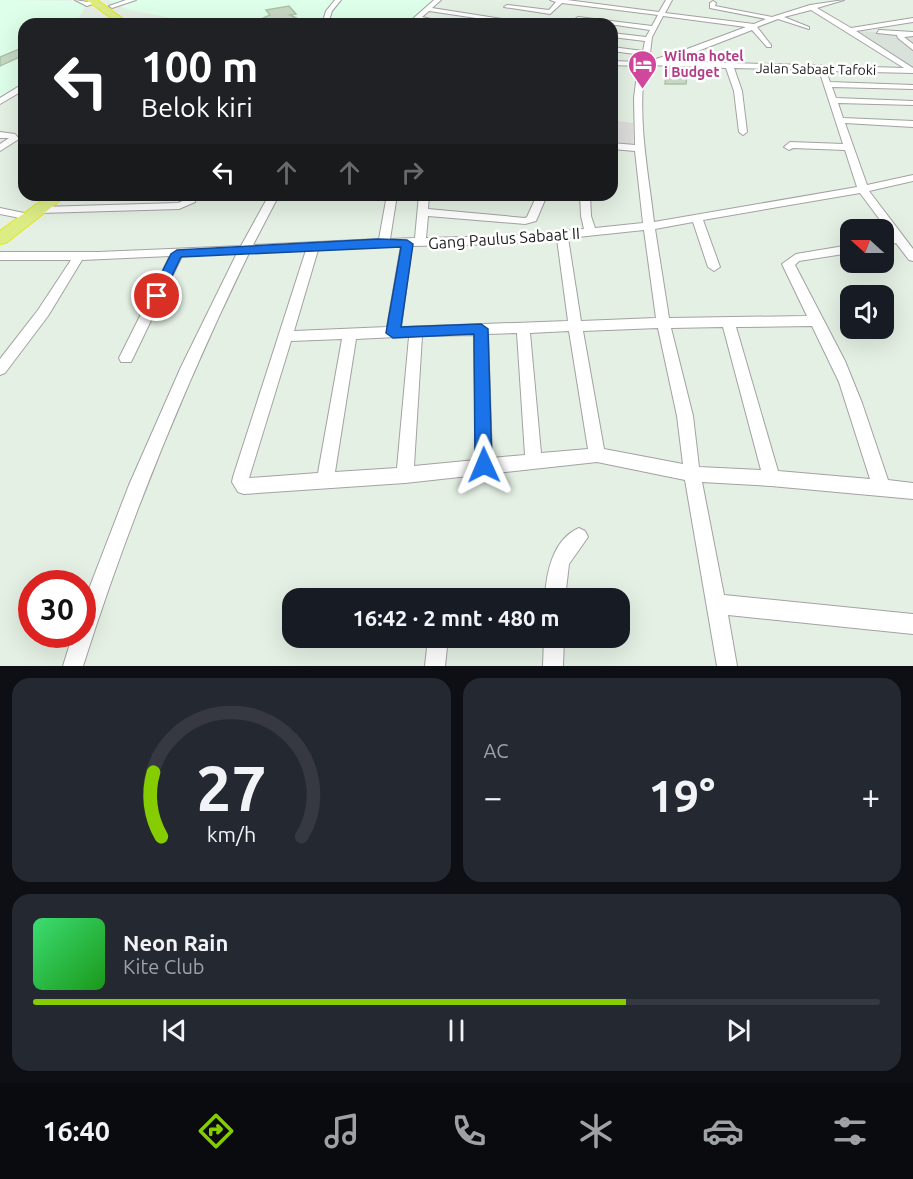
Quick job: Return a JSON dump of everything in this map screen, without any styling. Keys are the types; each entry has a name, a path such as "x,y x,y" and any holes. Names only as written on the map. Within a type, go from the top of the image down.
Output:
{"highway":[{"path":"101,3 118,18"},
{"path":"101,3 125,18"},
{"path":"0,229 44,202"},
{"path":"0,239 44,202"}],"street":[{"path":"78,0 87,4 133,0"},
{"path":"322,18 332,0"},
{"path":"327,18 329,10 338,0"},
{"path":"417,18 438,0"},
{"path":"497,18 513,0"},
{"path":"553,0 591,2 630,10 626,16 660,16 754,26 769,45"},
{"path":"669,0 653,28 638,83 638,148 663,323 685,416 692,474 727,666"},
{"path":"618,63 645,61 713,44 774,18 841,0"},
{"path":"507,7 550,12 561,1"},
{"path":"578,18 591,2"},
{"path":"725,2 734,4 732,10"},
{"path":"713,3 712,7 774,18 807,28"},
{"path":"810,7 913,71"},
{"path":"427,9 473,18"},
{"path":"850,30 913,20"},
{"path":"618,25 653,28"},
{"path":"850,30 913,34"},
{"path":"913,34 900,35 913,48"},
{"path":"618,36 649,39"},
{"path":"618,51 645,61"},
{"name":"Jalan Sabaat Tafoki","path":"645,61 730,67 913,71"},
{"path":"730,67 738,92 743,132"},
{"path":"822,69 863,189 913,257"},
{"path":"826,84 913,87"},
{"path":"0,102 18,91"},
{"path":"832,100 913,103"},
{"path":"839,120 913,124"},
{"path":"0,135 14,138 0,148"},
{"path":"789,147 790,145 850,147"},
{"path":"618,146 638,148"},
{"name":"Gang Paulus Sabaat II","path":"0,256 177,254 384,243 475,242 562,235 648,226 863,189 913,178"},
{"path":"122,208 128,201"},
{"path":"44,202 122,208 183,206 191,201"},
{"path":"73,666 116,538 148,456 193,356 271,201"},
{"path":"384,243 391,201"},
{"path":"393,333 413,243 424,212 424,201"},
{"path":"424,212 528,220 532,219 536,213 540,201"},
{"path":"585,201 586,216 591,232"},
{"path":"0,211 20,215"},
{"path":"697,218 714,267"},
{"path":"562,235 597,455"},
{"path":"894,240 900,238"},
{"path":"313,247 240,482 244,486 405,475 597,455 692,474 771,478 913,491"},
{"path":"840,251 796,258 788,264 816,321 827,337 851,390 882,488"},
{"path":"126,358 177,254"},
{"path":"0,369 43,313 80,256"},
{"path":"728,321 771,478"},
{"path":"286,336 728,321 816,321"},
{"path":"523,328 534,463"},
{"path":"481,329 484,465"},
{"path":"405,475 416,332"},
{"path":"325,480 350,335"},
{"path":"556,588 560,560 579,537"},
{"path":"715,604 913,624"},
{"path":"435,666 437,648"},
{"path":"553,666 554,648"}],"shaded area":[{"path":"0,0 89,1 79,18 18,18 18,87 0,99"},
{"path":"109,0 436,0 414,18 171,18 126,9"},
{"path":"857,32 913,34 913,69"},
{"path":"618,121 633,123 633,148 618,147"}],"building":[{"path":"289,6 296,14 290,15 296,18 264,18 270,15 266,10"},
{"path":"18,50 18,58 0,66 0,57"},
{"path":"667,68 688,69 686,84 665,84"}],"place":[{"name":"Wilma hotel i Budget","path":"643,90"}],"route":[{"path":"157,296 177,254 379,243 407,244 393,333 481,329 484,465"}]}
